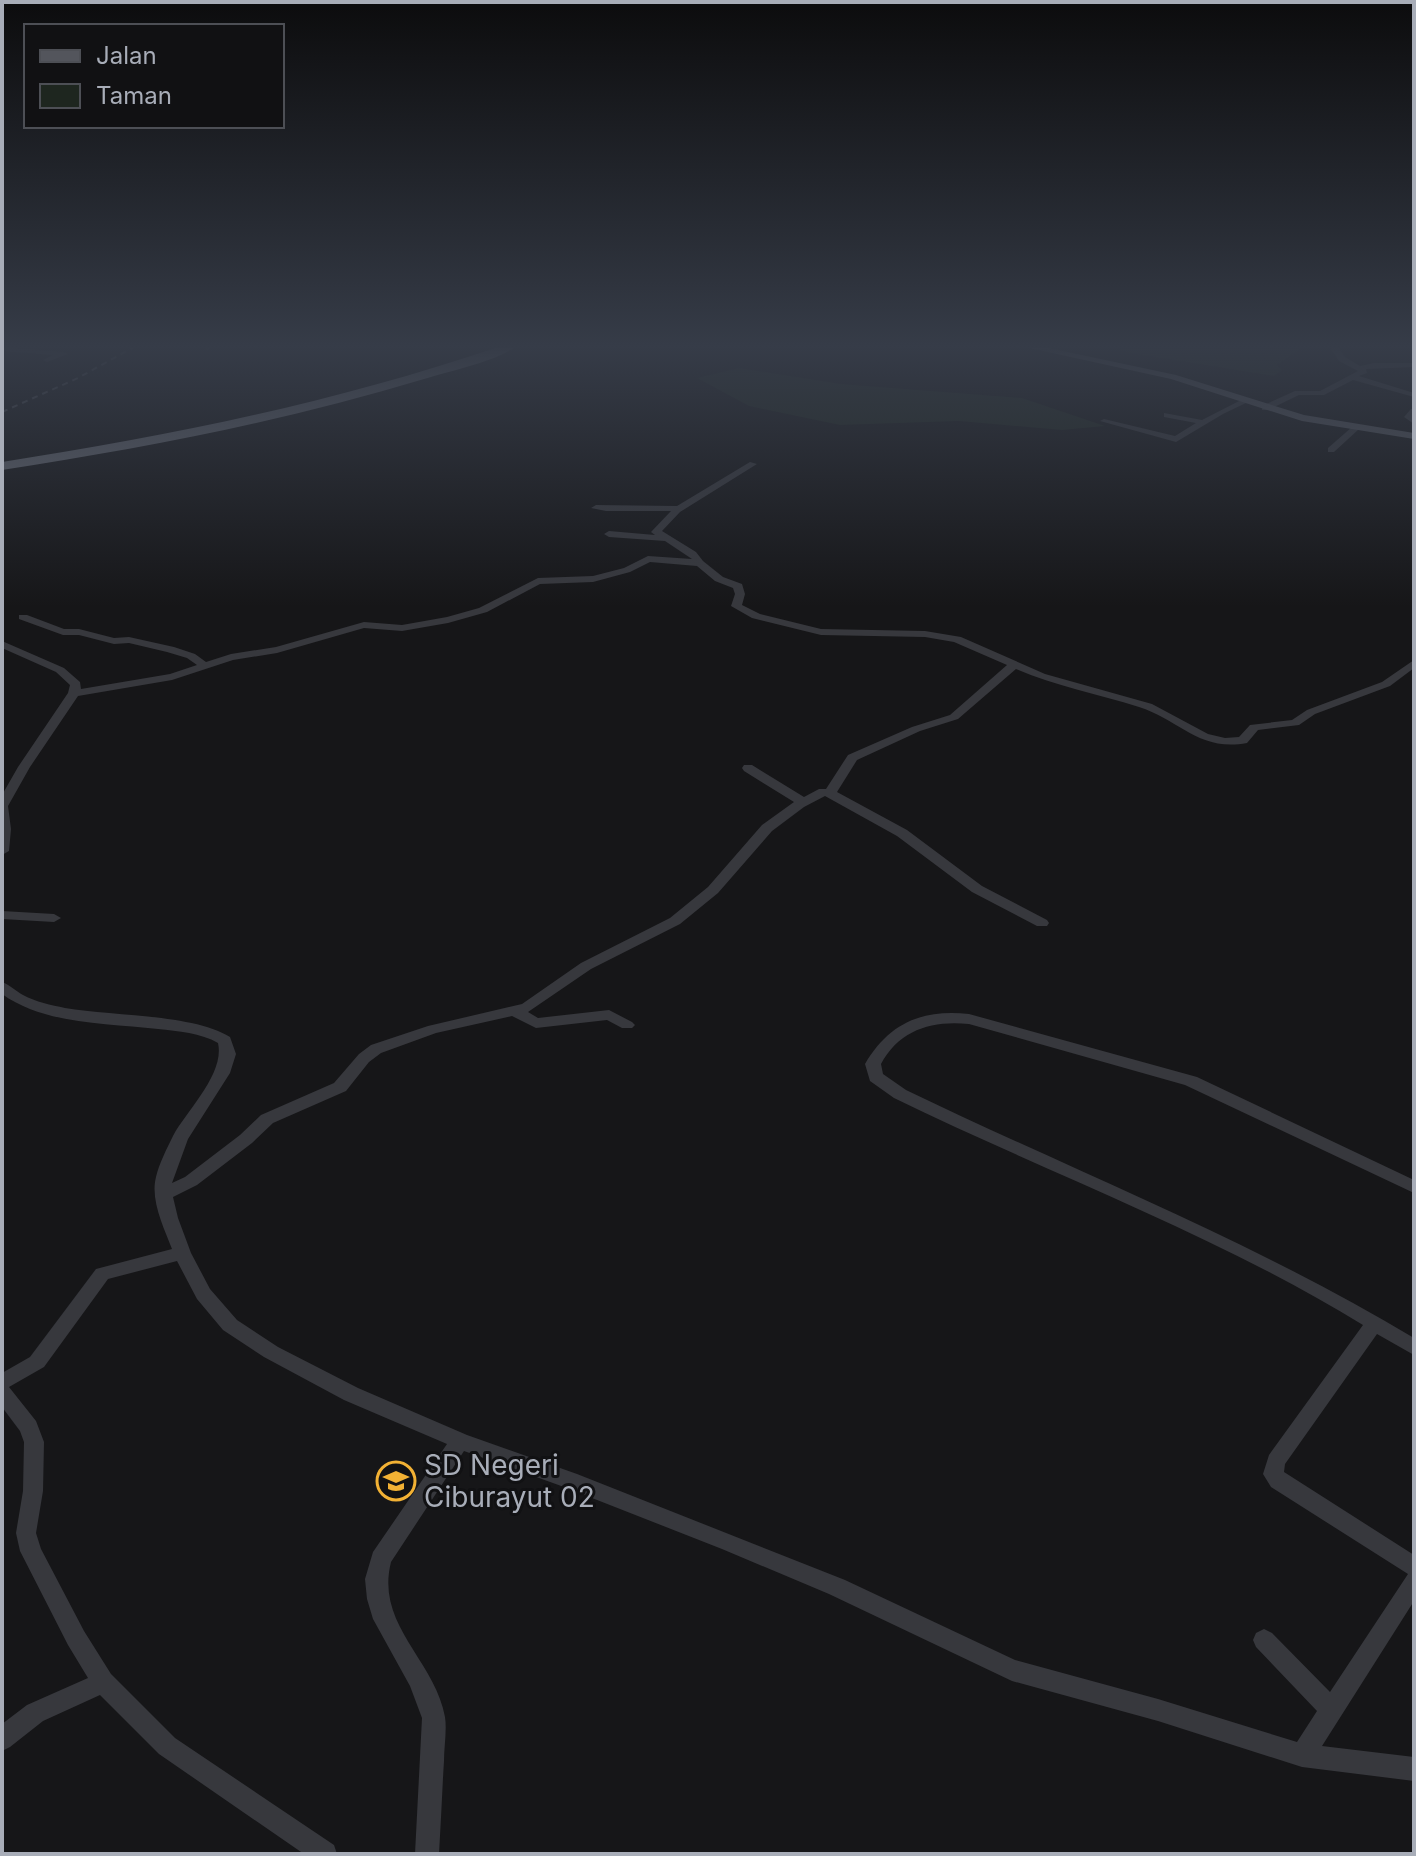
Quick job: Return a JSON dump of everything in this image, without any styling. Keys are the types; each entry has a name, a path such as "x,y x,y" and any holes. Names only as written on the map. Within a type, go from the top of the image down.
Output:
{"highway":[{"path":"36,458 162,434"},
{"path":"2,463 172,434"}],"main road":[{"path":"1394,434 1414,436"}],"street":[{"path":"1154,434 1175,439 1184,434"},
{"path":"1331,450 1350,434"},
{"path":"753,464 678,509 656,533 693,554 719,579 738,586 740,594 736,606 756,616 830,633 939,635 967,643 1041,676 1148,706 1198,734 1229,742 1243,740 1254,727 1291,724 1311,712 1379,688 1414,663"},
{"path":"596,508 616,510 651,505 678,509"},
{"path":"609,534 671,541"},
{"path":"74,693 172,677 231,657 277,650 364,625 406,628 456,619 483,610 540,580 574,582 593,579 627,570 653,558 700,563"},
{"path":"23,617 63,632 78,632 114,641 129,640 170,649 191,656 205,666"},
{"path":"2,644 69,676 76,684 74,693 24,767 2,807 3,846"},
{"path":"164,1194 198,1176 267,1119 340,1087 364,1058 376,1049 433,1029 516,1012 542,1000 586,966 693,909 763,832 803,802 830,793 852,758 916,729 954,717 1014,665"},
{"path":"748,768 803,802"},
{"path":"830,793 902,833 977,889 1042,923"},
{"path":"2,915 54,918"},
{"path":"2,987 17,999 39,1007 156,1022 208,1033 225,1041 228,1054 222,1073 180,1138 167,1170 164,1194 169,1218 182,1253 215,1311 249,1338 302,1370 460,1441 570,1480 850,1593 1012,1670 1145,1706 1302,1755 1414,1769"},
{"path":"516,1012 536,1023 609,1015 627,1025"},
{"path":"1414,1187 1191,1081 969,1019 945,1016 920,1022 887,1043 873,1064 876,1077 900,1094 1221,1241 1375,1322 1414,1347"},
{"path":"2,1382 37,1362 102,1274 182,1253"},
{"path":"1375,1322 1276,1461 1273,1474 1278,1481 1414,1567"},
{"path":"2,1393 29,1427 34,1442 33,1491 26,1533 31,1551 76,1638 103,1682 167,1746 325,1854"},
{"path":"427,1854 434,1718 430,1700 386,1621 374,1588 375,1572 460,1441"},
{"path":"1302,1755 1414,1582"},
{"path":"1264,1640 1331,1709"},
{"path":"2,1739 35,1713 103,1682"}],"place":[{"name":"SD Negeri Ciburayut 02","path":"396,1481"}]}
